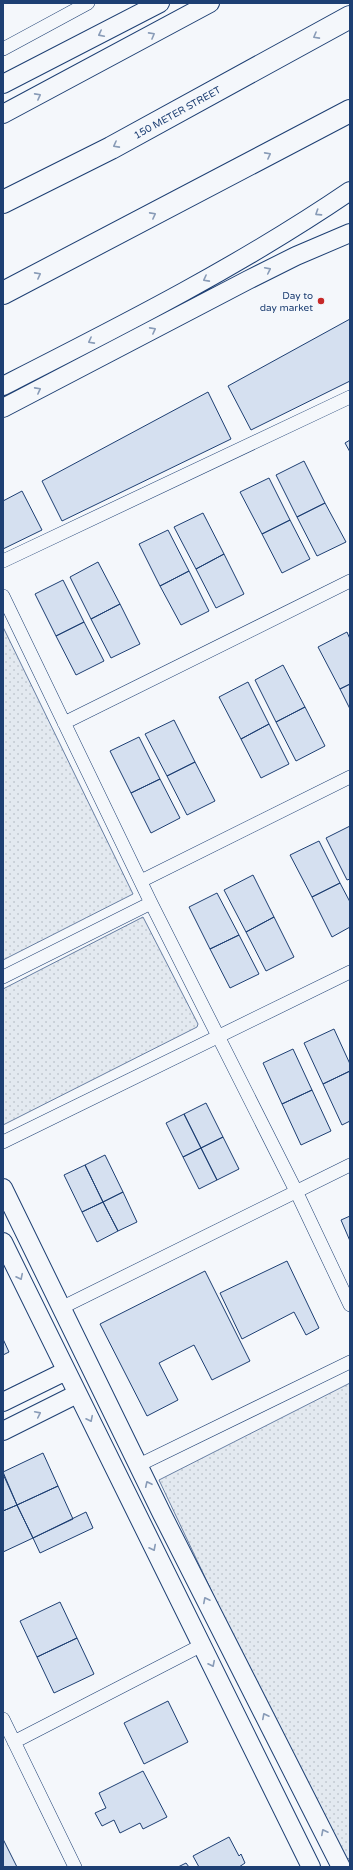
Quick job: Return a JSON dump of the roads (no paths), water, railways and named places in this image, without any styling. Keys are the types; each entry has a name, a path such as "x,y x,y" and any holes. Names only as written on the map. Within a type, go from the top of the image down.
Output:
{"highway":[{"name":"150 METER STREET","path":"3,202 111,148 350,17"},
{"path":"3,293 350,111"}],"street":[{"path":"3,49 88,3"},
{"path":"3,84 160,3"},
{"path":"3,114 210,3"},
{"path":"3,386 90,342 255,252 350,191"},
{"path":"3,408 248,280 296,256 350,233"},
{"path":"3,560 350,397"},
{"path":"64,723 350,581"},
{"path":"3,596 141,881 296,1192 350,1305"},
{"path":"141,881 350,777"},
{"path":"3,977 152,903"},
{"path":"3,1142 350,972"},
{"path":"63,1307 350,1165"},
{"path":"3,1188 63,1307 140,1465 162,1514 341,1867"},
{"path":"3,1242 141,1525 311,1867"},
{"path":"140,1465 350,1362"},
{"path":"3,1402 66,1371"},
{"path":"3,1431 78,1394"},
{"path":"141,1525 162,1514"},
{"path":"14,1742 202,1646"},
{"path":"3,1719 75,1867"}],"place":[{"name":"Day to day market","path":"321,301"}]}
